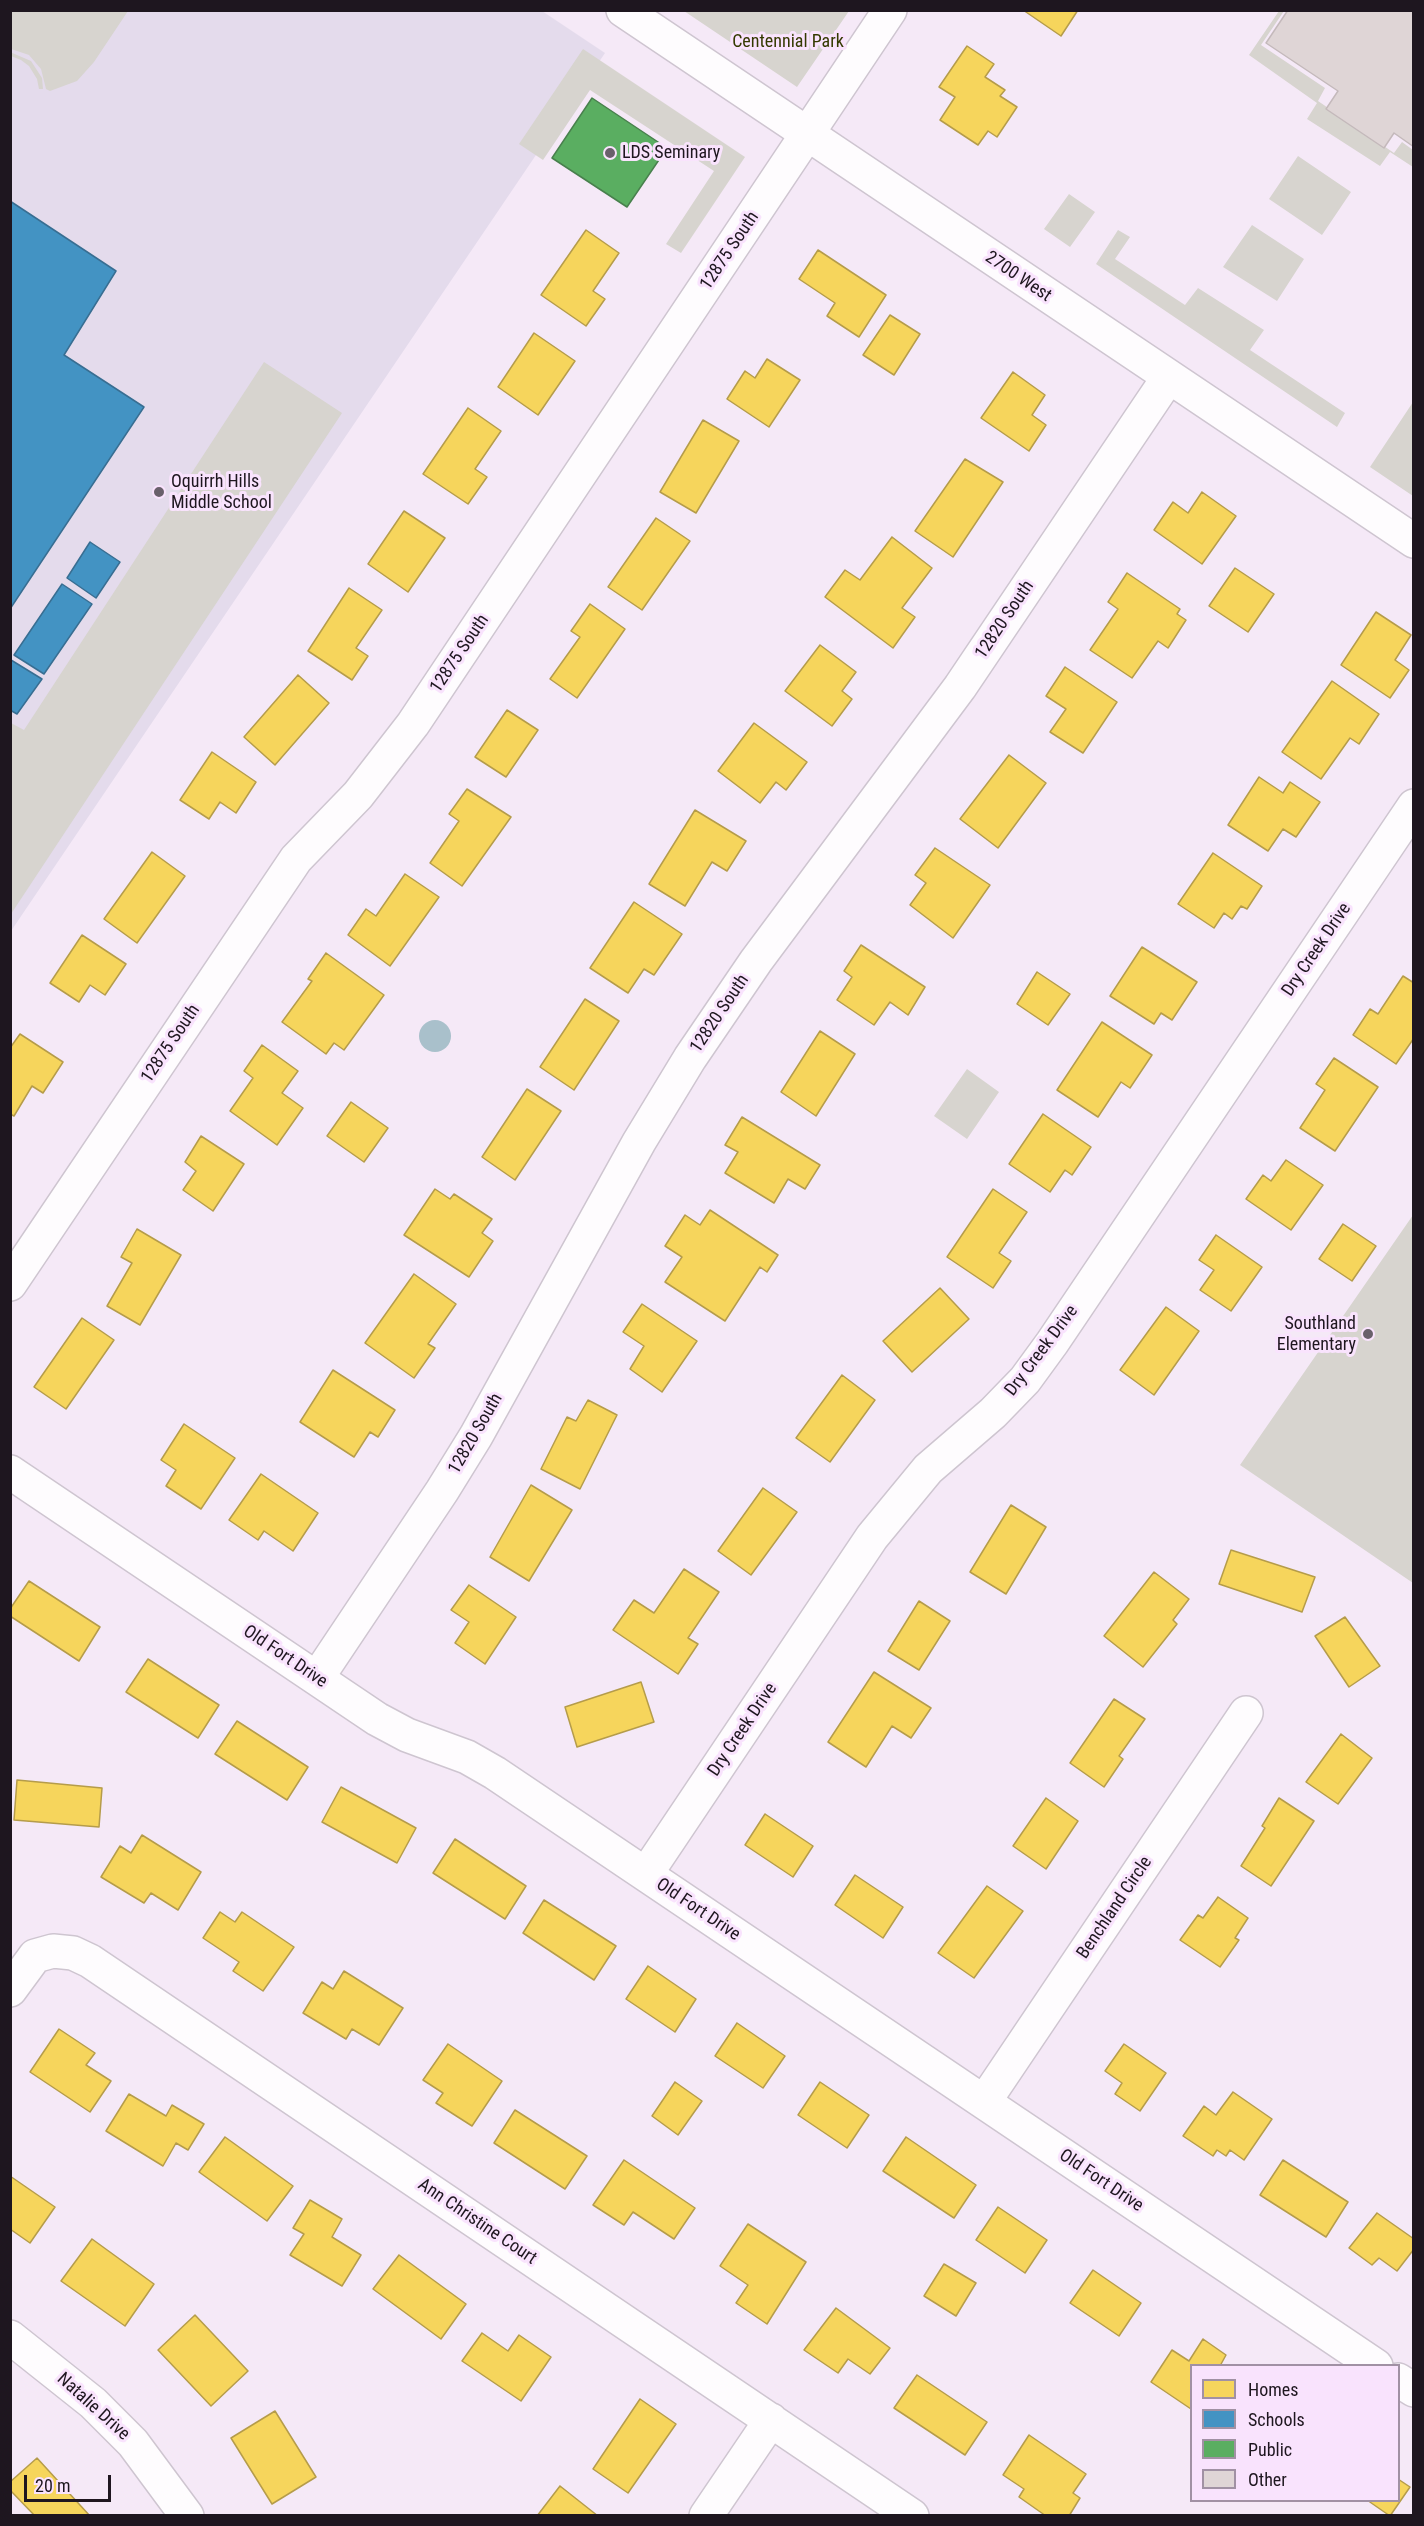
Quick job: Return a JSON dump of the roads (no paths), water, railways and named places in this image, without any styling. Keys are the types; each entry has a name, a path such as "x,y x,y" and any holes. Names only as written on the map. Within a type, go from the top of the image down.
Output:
{"street":[{"name":"2700 West","path":"623,10 1413,541"},
{"name":"12875 South","path":"10,1284 285,874 358,795 386,762 413,724 890,10"},
{"name":"12820 South","path":"317,1678 442,1491 470,1445 639,1142 690,1058 763,952 960,687 1168,378"},
{"name":"Dry Creek Drive","path":"646,1874 872,1538 899,1502 928,1469 993,1413 1025,1380 1052,1343 1413,806"},
{"name":"Old Fort Drive","path":"10,1472 377,1719 407,1735 467,1756 495,1773 1373,2364"},
{"name":"Benchland Circle","path":"984,2102 1246,1713"},
{"name":"Ann Christine Court","path":"10,1990 35,1956 53,1951 73,1953 90,1961 912,2516"},
{"name":"Natalie Drive","path":"10,2337 93,2403 133,2443 187,2516"},
{"path":"1400,2381 1413,2390"},
{"path":"706,2516 771,2420"}],"water":[{"path":"435,1020 447,1024 451,1036 447,1048 435,1052 423,1048 419,1036 423,1024"}],"place":[{"name":"LDS Seminary","path":"610,153"},
{"name":"Oquirrh Hills Middle School","path":"159,492"},
{"name":"Southland Elementary","path":"1368,1334"}],"park label":[{"name":"Centennial Park","path":"788,42"}]}
